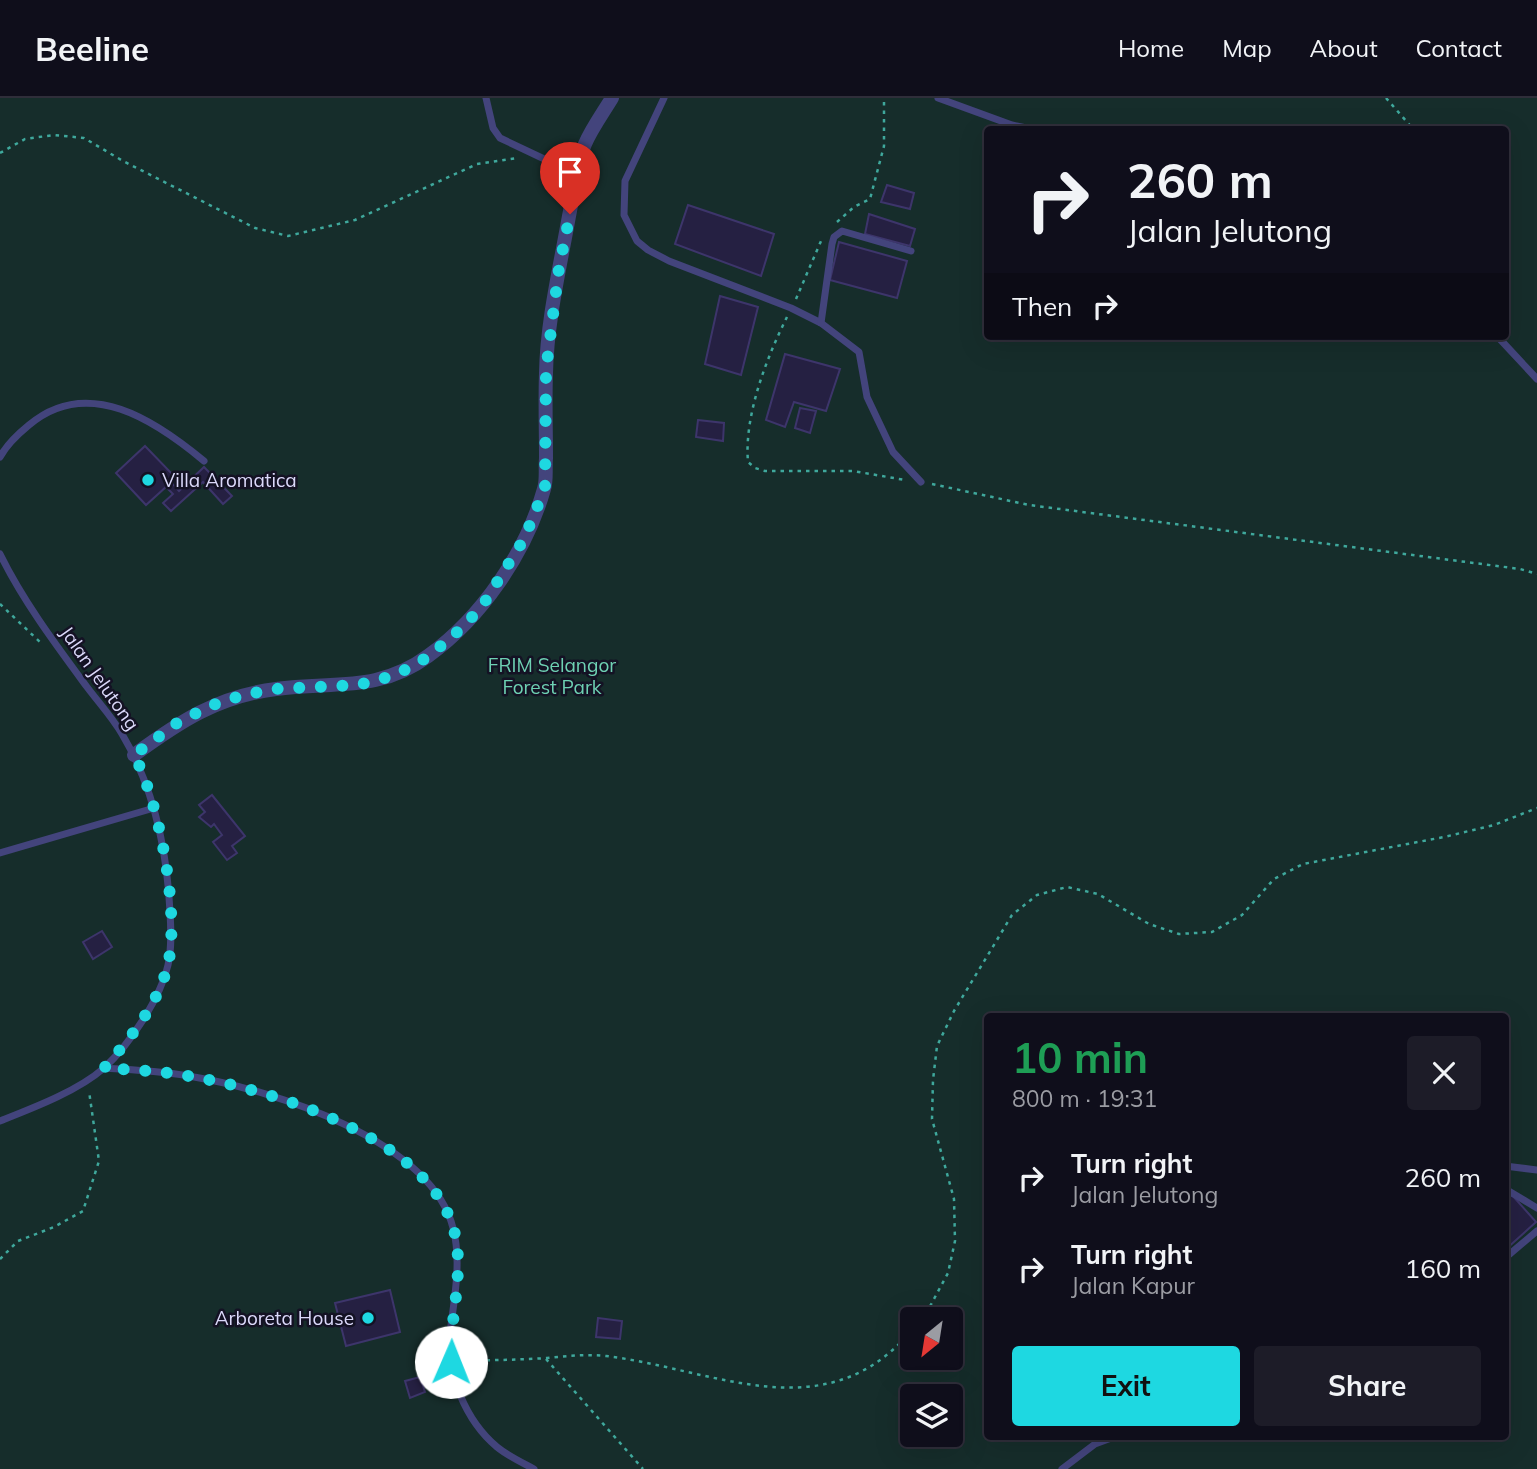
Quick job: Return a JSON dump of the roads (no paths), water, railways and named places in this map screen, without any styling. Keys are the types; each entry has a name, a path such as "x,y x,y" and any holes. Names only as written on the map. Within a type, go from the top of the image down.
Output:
{"street":[{"path":"134,755 177,723 210,706 243,695 275,689 358,685 396,675 426,658 481,608 524,539 545,488 546,370 559,268 576,174 585,143 612,98"}],"lane":[{"path":"486,98 493,128 500,138 576,174"},
{"path":"664,98 625,181 624,215 637,241 668,261 791,308 821,323 859,352 867,397 872,408 893,452 921,482"},
{"path":"938,98 1017,126"},
{"path":"821,323 832,244 837,234 842,231 911,251"},
{"path":"1501,340 1537,379"},
{"path":"0,457 16,436 37,418 66,405 83,403 117,407 144,418 168,432 204,461"},
{"name":"Jalan Jelutong","path":"0,554 32,610 120,731 142,769 164,851 171,930 169,963 159,990 124,1046 104,1068 87,1080 29,1110 0,1121"},
{"path":"0,853 154,808"},
{"path":"104,1068 193,1076 250,1089 331,1118 411,1165 443,1203 453,1224 457,1244 456,1291 450,1337 451,1362 461,1396 471,1416 497,1447 534,1469"},
{"path":"1509,1166 1537,1170"},
{"path":"1509,1191 1537,1208"},
{"path":"1509,1255 1537,1231"},
{"path":"1062,1469 1095,1444 1106,1440"}],"place":[{"name":"Villa Aromatica","path":"148,480"},
{"name":"Arboreta House","path":"368,1318"}],"park label":[{"name":"FRIM Selangor Forest Park","path":"552,676"}]}
